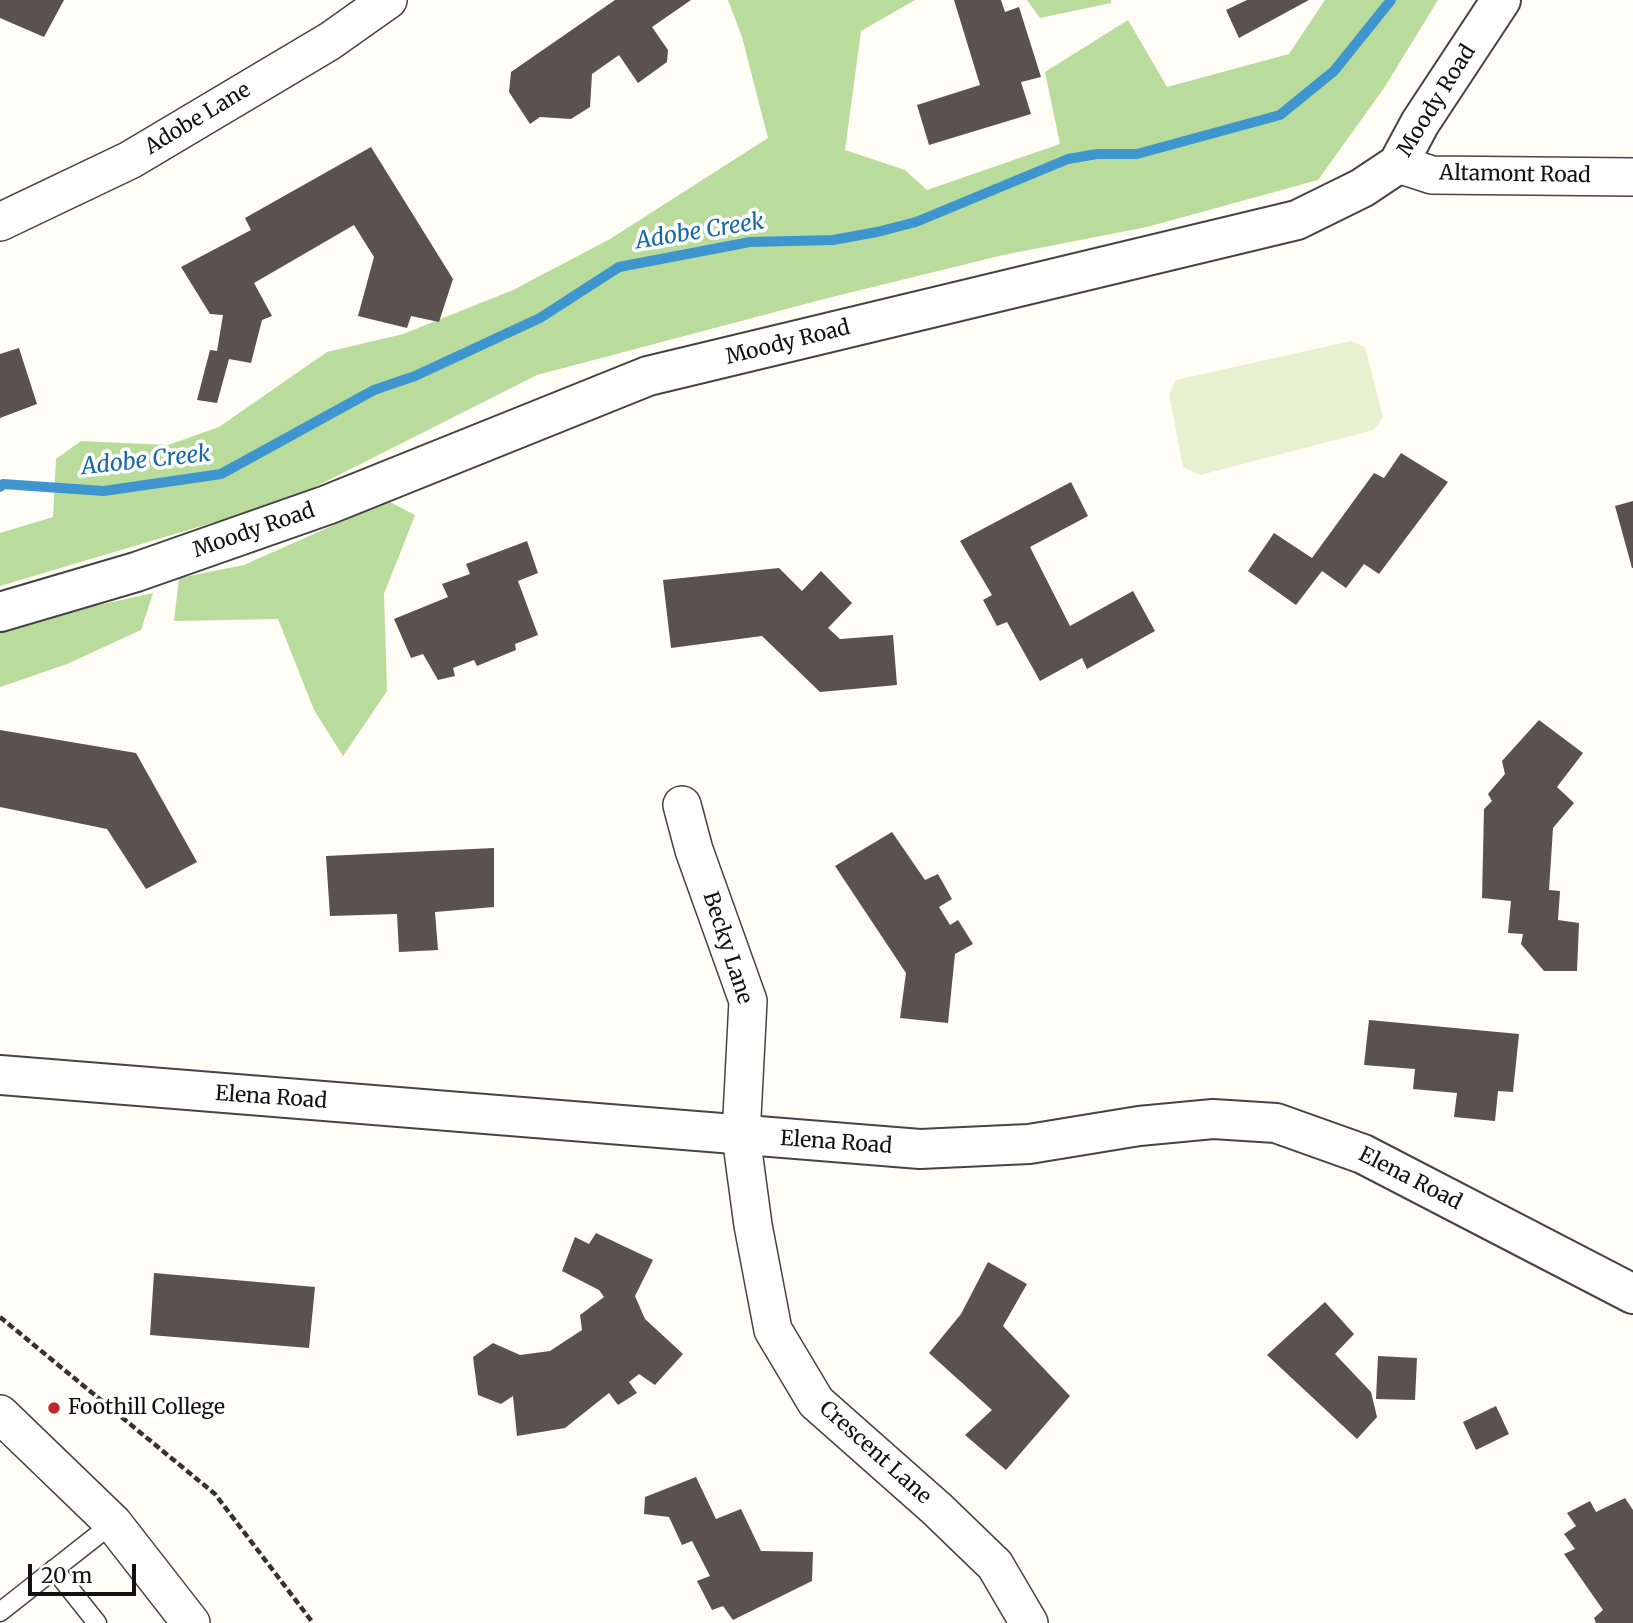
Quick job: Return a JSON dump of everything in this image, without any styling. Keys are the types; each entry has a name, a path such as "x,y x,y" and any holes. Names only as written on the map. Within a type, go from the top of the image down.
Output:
{"street":[{"name":"Adobe Lane","path":"0,222 130,160 330,41 388,0"},
{"name":"Moody Road","path":"0,612 136,572 327,505 648,376 1297,220 1362,188 1398,164 1420,123 1501,0"},
{"name":"Altamont Road","path":"1398,164 1432,175 1633,177"},
{"name":"Becky Lane","path":"682,805 694,850 748,1000 741,1136"},
{"name":"Elena Road","path":"0,1075 920,1149 1029,1143 1139,1126 1213,1119 1276,1123 1363,1154 1633,1294"},
{"name":"Crescent Lane","path":"741,1136 753,1225 774,1329 817,1402 948,1519 995,1565 1029,1623"},
{"path":"0,1414 113,1523 191,1623"}],"lane":[{"path":"0,1612 113,1523"},
{"path":"54,1569 97,1623"}],"path":[{"path":"0,1317 215,1494 313,1623"}],"green space":[{"path":"728,0 915,0 861,31 845,150 905,170 927,190 1060,144 1045,72 1128,20 1167,87 1289,54 1325,0 1438,0 1384,88 1318,180 1147,227 1003,255 824,299 537,375 289,500 0,586 0,533 53,517 56,459 81,441 168,445 219,427 327,352 403,334 513,290 610,239 768,138 742,37"},
{"path":"1027,0 1111,0 1111,3 1040,18"},
{"path":"1351,341 1365,347 1383,417 1374,430 1200,475 1183,467 1169,394 1176,380"},
{"path":"388,501 415,515 384,594 387,691 343,756 314,710 278,619 174,621 179,578 244,565"},
{"path":"153,593 141,630 67,664 0,687 0,627"}],"building":[{"path":"0,0 64,0 44,37 0,18"},
{"path":"615,0 691,0 652,27 668,50 667,62 638,83 619,55 592,74 590,107 571,119 540,117 530,124 509,92 511,72"},
{"path":"954,0 1001,0 1005,12 1019,7 1041,77 1021,82 1031,114 929,145 917,105 980,85"},
{"path":"1247,0 1309,0 1239,38 1226,10"},
{"path":"371,147 453,279 439,322 411,316 407,328 358,316 374,257 354,225 254,283 272,316 262,320 251,363 229,359 217,403 197,400 210,350 217,351 223,315 210,314 181,267 251,230 245,218"},
{"path":"19,348 37,404 0,418 0,354"},
{"path":"1401,453 1448,482 1379,574 1364,564 1346,588 1322,571 1296,605 1248,571 1274,533 1312,558 1374,473 1384,478"},
{"path":"1071,482 1088,516 1030,547 1070,626 1133,591 1155,631 1087,669 1082,658 1040,681 1007,622 997,626 983,600 992,595 960,541"},
{"path":"1633,501 1633,568 1632,568 1615,506"},
{"path":"527,541 538,573 518,581 538,635 515,644 516,650 477,666 474,660 453,668 455,676 438,680 423,654 411,658 394,619 448,597 442,584 470,574 466,564"},
{"path":"779,568 802,591 821,571 852,603 828,628 840,639 893,635 897,685 820,692 762,636 671,648 663,580"},
{"path":"1539,720 1583,753 1557,787 1574,803 1553,828 1549,890 1560,891 1558,920 1579,923 1577,971 1544,971 1521,944 1523,934 1508,933 1511,901 1482,898 1484,809 1492,801 1488,794 1505,774 1502,761"},
{"path":"0,730 136,753 197,862 146,889 107,829 0,807"},
{"path":"892,832 925,880 938,874 952,899 939,907 950,925 958,920 973,944 955,954 948,1023 900,1018 906,973 835,866"},
{"path":"494,848 494,907 435,912 438,950 399,952 397,914 330,916 326,856"},
{"path":"1369,1020 1519,1034 1513,1092 1498,1091 1495,1121 1454,1117 1457,1093 1413,1089 1415,1069 1364,1065"},
{"path":"596,1233 653,1260 635,1296 645,1319 683,1354 655,1385 639,1374 629,1382 637,1393 618,1405 609,1393 565,1428 517,1436 513,1396 501,1404 478,1395 473,1357 493,1343 520,1355 550,1351 582,1330 580,1315 604,1297 599,1290 562,1271 575,1237 589,1244"},
{"path":"988,1262 1027,1284 1003,1326 1070,1396 1006,1470 965,1435 992,1410 929,1353 961,1314"},
{"path":"154,1273 315,1287 309,1348 150,1335"},
{"path":"1325,1302 1354,1334 1335,1354 1371,1392 1377,1417 1357,1439 1267,1355"},
{"path":"1378,1356 1417,1358 1415,1400 1376,1399"},
{"path":"1496,1406 1509,1434 1476,1450 1463,1422"},
{"path":"696,1477 716,1519 741,1509 761,1551 813,1552 812,1581 733,1620 723,1606 712,1610 697,1581 710,1576 692,1541 682,1545 669,1517 644,1514 645,1497"},
{"path":"1625,1498 1633,1510 1633,1623 1596,1623 1594,1618 1603,1610 1564,1554 1575,1549 1564,1534 1576,1526 1567,1513 1590,1501 1596,1512"}],"waterway":[{"name":"Adobe Creek","path":"0,487 3,484 104,491 221,474 374,390 415,376 540,318 619,267 750,242 833,240 877,232 916,222 1068,159 1097,154 1137,154 1280,115 1334,71 1391,0"}],"place":[{"name":"Foothill College","path":"54,1408"}]}
